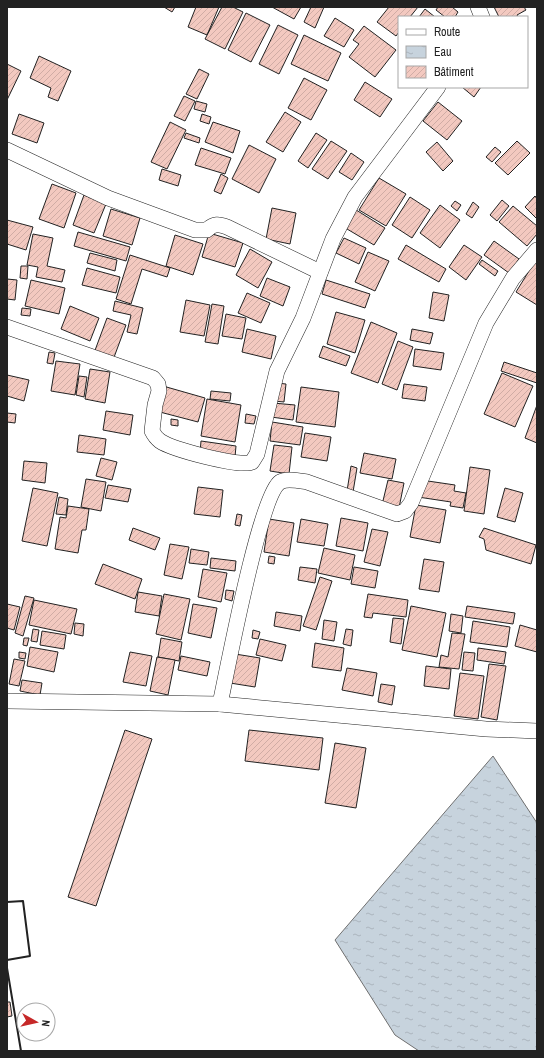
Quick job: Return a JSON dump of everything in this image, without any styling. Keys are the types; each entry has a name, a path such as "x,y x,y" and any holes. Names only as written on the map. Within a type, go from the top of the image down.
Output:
{"street":[{"path":"7,327 153,378 158,384 159,388 152,423 152,431 156,437 171,446 208,457 248,464 257,454 277,371 303,318 332,239 355,197 437,88"},
{"path":"7,150 108,198 195,230 207,230 212,225 219,224 227,227 320,272"},
{"path":"220,704 257,536 274,489 281,482 294,480 307,482 397,514 405,510 411,503 486,323 514,278 537,250"},
{"path":"7,701 220,704 486,729 537,731"}],"water":[{"path":"493,756 537,823 537,1051 419,1051 395,1035 335,940"}],"building":[{"path":"164,7 175,7 172,12"},
{"path":"196,7 219,7 207,35 188,27"},
{"path":"222,7 233,7 243,12 225,49 205,39"},
{"path":"272,7 301,7 294,19"},
{"path":"311,7 324,7 315,28 304,22"},
{"path":"389,7 418,7 411,16 398,16 398,33 396,36 377,22"},
{"path":"438,7 452,7 458,12 456,16 444,16 436,10"},
{"path":"494,7 524,7 526,10 518,16 498,16"},
{"path":"425,9 434,16 420,16"},
{"path":"246,13 270,25 251,62 228,50"},
{"path":"335,18 354,30 344,47 324,36"},
{"path":"278,25 298,35 279,74 259,64"},
{"path":"364,26 396,50 375,77 349,57 359,44 353,40"},
{"path":"304,35 341,53 328,81 291,64"},
{"path":"39,56 71,71 58,101 48,97 51,88 30,78"},
{"path":"7,64 21,71 7,100"},
{"path":"199,69 209,74 197,99 186,94"},
{"path":"304,78 327,90 311,120 288,108"},
{"path":"365,82 392,99 380,117 354,100"},
{"path":"463,88 480,88 474,97"},
{"path":"184,96 195,101 185,121 174,116"},
{"path":"196,101 207,104 205,112 194,109"},
{"path":"438,102 462,121 447,140 423,121"},
{"path":"285,112 301,122 283,152 266,142"},
{"path":"19,114 44,123 37,143 12,134"},
{"path":"202,114 211,117 209,124 200,121"},
{"path":"170,122 186,130 167,169 151,162"},
{"path":"213,122 240,131 233,153 205,142"},
{"path":"186,133 200,138 199,143 184,138"},
{"path":"316,133 327,140 308,168 298,161"},
{"path":"331,141 347,151 328,179 312,169"},
{"path":"517,141 530,153 508,175 495,163"},
{"path":"437,142 453,161 443,171 426,152"},
{"path":"249,145 276,159 259,193 232,179"},
{"path":"495,147 501,152 492,162 486,157"},
{"path":"201,148 231,158 225,174 195,165"},
{"path":"351,153 364,162 352,180 339,172"},
{"path":"162,169 181,175 178,186 159,180"},
{"path":"221,174 228,178 221,194 214,191"},
{"path":"379,178 406,194 386,226 359,210"},
{"path":"52,184 76,193 64,228 39,219"},
{"path":"84,195 106,204 94,233 73,225"},
{"path":"535,196 537,199 537,219 525,207"},
{"path":"410,197 430,210 412,238 392,225"},
{"path":"502,200 509,206 497,221 490,215"},
{"path":"455,201 461,205 457,211 451,206"},
{"path":"473,202 479,207 472,218 466,214"},
{"path":"440,205 460,220 440,248 420,233"},
{"path":"513,206 537,226 537,234 527,246 499,222"},
{"path":"272,208 296,213 290,244 266,239"},
{"path":"353,208 385,228 374,245 342,226"},
{"path":"111,209 140,218 132,245 103,236"},
{"path":"7,220 33,227 26,250 7,244"},
{"path":"78,232 130,247 126,261 74,246"},
{"path":"209,233 243,243 235,267 202,257"},
{"path":"33,234 53,238 47,266 65,270 62,282 36,277 38,267 27,265"},
{"path":"175,235 203,244 193,275 166,266"},
{"path":"344,238 366,248 359,264 336,253"},
{"path":"494,241 519,259 509,273 484,255"},
{"path":"406,245 446,269 439,282 398,259"},
{"path":"464,245 482,257 466,280 449,267"},
{"path":"250,249 272,262 258,288 236,275"},
{"path":"368,252 389,261 375,291 355,282"},
{"path":"90,253 117,260 115,271 87,263"},
{"path":"130,255 170,268 167,277 142,269 131,304 116,299"},
{"path":"537,258 537,305 516,292"},
{"path":"482,260 498,271 495,276 479,264"},
{"path":"21,266 28,266 27,279 20,278"},
{"path":"87,268 120,277 116,293 82,285"},
{"path":"267,278 290,287 283,306 260,296"},
{"path":"7,279 17,280 15,300 7,299"},
{"path":"31,280 65,288 59,314 25,306"},
{"path":"326,280 370,294 365,308 322,294"},
{"path":"433,292 449,295 444,321 429,318"},
{"path":"247,293 270,303 261,323 238,313"},
{"path":"186,300 210,305 204,336 180,332"},
{"path":"115,301 143,308 137,334 127,332 131,315 113,311"},
{"path":"212,304 224,306 218,344 205,342"},
{"path":"70,306 99,318 90,341 61,329"},
{"path":"22,308 31,309 30,316 21,315"},
{"path":"336,312 365,320 355,353 327,344"},
{"path":"226,314 246,318 242,339 222,336"},
{"path":"107,318 126,325 113,360 94,353"},
{"path":"371,322 397,333 378,383 351,373"},
{"path":"247,329 276,336 271,359 242,352"},
{"path":"412,329 433,333 430,344 410,340"},
{"path":"398,341 413,347 397,390 382,384"},
{"path":"323,346 350,356 346,366 319,357"},
{"path":"415,349 444,353 441,370 413,366"},
{"path":"49,352 55,353 53,364 47,363"},
{"path":"56,361 80,364 75,395 51,391"},
{"path":"504,362 537,373 537,383 501,371"},
{"path":"90,369 110,372 105,403 85,399"},
{"path":"502,373 533,386 515,427 484,414"},
{"path":"7,375 29,380 24,401 7,396"},
{"path":"79,376 87,377 84,397 76,395"},
{"path":"276,383 286,384 284,402 274,401"},
{"path":"404,384 427,387 425,401 402,398"},
{"path":"163,386 205,398 198,422 156,411"},
{"path":"301,387 339,392 335,427 296,422"},
{"path":"211,391 231,393 230,401 210,399"},
{"path":"207,399 241,405 235,442 201,436"},
{"path":"273,403 295,405 293,420 271,417"},
{"path":"537,405 537,443 525,438"},
{"path":"106,411 133,415 130,435 103,430"},
{"path":"7,413 16,414 15,423 7,422"},
{"path":"246,414 256,416 254,424 245,423"},
{"path":"171,419 178,420 178,426 171,425"},
{"path":"272,422 303,427 300,445 270,441"},
{"path":"305,433 331,437 327,461 301,457"},
{"path":"79,435 106,439 104,455 77,452"},
{"path":"201,441 236,446 235,457 200,453"},
{"path":"274,445 292,447 289,474 270,471"},
{"path":"364,453 396,459 392,479 360,473"},
{"path":"101,458 117,462 112,480 96,476"},
{"path":"24,461 47,463 45,483 22,480"},
{"path":"351,466 357,468 353,492 347,491"},
{"path":"470,467 490,470 484,514 464,511"},
{"path":"86,479 106,482 101,511 81,507"},
{"path":"388,480 404,483 399,508 382,505"},
{"path":"421,480 455,485 454,491 466,493 463,508 450,506 451,502 418,497"},
{"path":"108,485 131,489 128,502 105,498"},
{"path":"198,487 223,490 220,517 194,514"},
{"path":"33,488 58,493 47,546 22,541"},
{"path":"505,488 523,493 515,522 497,517"},
{"path":"59,497 68,499 66,515 56,514"},
{"path":"416,505 446,510 440,543 410,537"},
{"path":"68,506 89,509 86,530 82,530 78,553 55,549 60,517 66,518"},
{"path":"237,514 242,515 240,526 235,525"},
{"path":"341,518 368,523 363,551 336,546"},
{"path":"269,519 294,523 289,556 264,552"},
{"path":"301,519 328,524 324,546 297,542"},
{"path":"133,528 160,538 155,550 129,540"},
{"path":"484,528 536,545 531,564 486,550 484,539 479,537"},
{"path":"372,529 388,532 380,566 364,562"},
{"path":"170,544 189,547 182,579 164,575"},
{"path":"324,548 355,555 350,580 318,573"},
{"path":"191,549 209,552 207,565 189,563"},
{"path":"269,556 275,557 274,564 268,563"},
{"path":"211,558 236,561 235,571 210,568"},
{"path":"424,559 444,562 439,592 419,589"},
{"path":"103,564 142,579 135,599 95,584"},
{"path":"300,567 317,569 315,583 298,580"},
{"path":"354,567 378,571 375,588 351,584"},
{"path":"203,569 227,573 221,602 198,597"},
{"path":"320,577 332,581 316,630 303,626"},
{"path":"226,590 234,591 232,601 225,599"},
{"path":"138,592 162,596 159,616 135,612"},
{"path":"164,594 190,599 181,640 156,634"},
{"path":"368,594 408,600 406,617 373,613 372,618 364,617"},
{"path":"25,596 34,598 23,636 15,633"},
{"path":"34,600 77,609 71,634 29,625"},
{"path":"7,604 20,607 14,630 7,628"},
{"path":"193,604 217,608 211,638 188,633"},
{"path":"411,606 446,613 437,657 402,650"},
{"path":"467,606 515,613 513,624 465,617"},
{"path":"276,612 302,616 300,631 274,626"},
{"path":"451,614 463,616 461,633 449,631"},
{"path":"393,618 404,619 401,644 390,642"},
{"path":"324,620 337,622 334,641 322,639"},
{"path":"473,621 510,627 507,647 470,642"},
{"path":"75,623 84,624 83,636 74,634"},
{"path":"520,625 537,630 537,652 515,646"},
{"path":"33,629 39,630 37,642 31,641"},
{"path":"346,629 353,630 351,646 343,644"},
{"path":"253,630 260,632 258,639 252,638"},
{"path":"42,631 66,635 64,649 40,645"},
{"path":"452,633 465,634 459,669 439,667 441,655 448,657"},
{"path":"24,638 29,638 27,646 23,645"},
{"path":"161,638 182,642 179,661 158,657"},
{"path":"260,639 286,645 282,661 256,655"},
{"path":"315,643 344,648 341,671 312,667"},
{"path":"30,647 58,652 54,672 27,666"},
{"path":"478,648 506,652 504,664 477,660"},
{"path":"19,652 26,653 25,659 19,658"},
{"path":"130,652 152,656 146,686 123,682"},
{"path":"464,652 475,653 473,671 462,670"},
{"path":"235,654 260,658 255,687 230,683"},
{"path":"181,656 210,662 207,676 178,670"},
{"path":"157,657 175,660 168,695 150,691"},
{"path":"14,659 25,661 19,686 9,684"},
{"path":"489,664 506,666 497,720 481,717"},
{"path":"426,666 451,669 449,689 424,686"},
{"path":"347,668 377,673 373,696 342,690"},
{"path":"460,673 484,676 478,719 454,716"},
{"path":"22,680 42,683 40,695 20,691"},
{"path":"381,684 395,686 392,705 378,702"},
{"path":"125,730 152,739 96,906 68,897"},
{"path":"249,730 323,738 319,770 245,761"},
{"path":"335,743 366,748 356,808 325,803"},
{"path":"7,1002 10,1002 12,1016 7,1017"}],"wall":[{"path":"7,902 23,901 30,956 7,960"},
{"path":"7,968 21,1051"}]}
